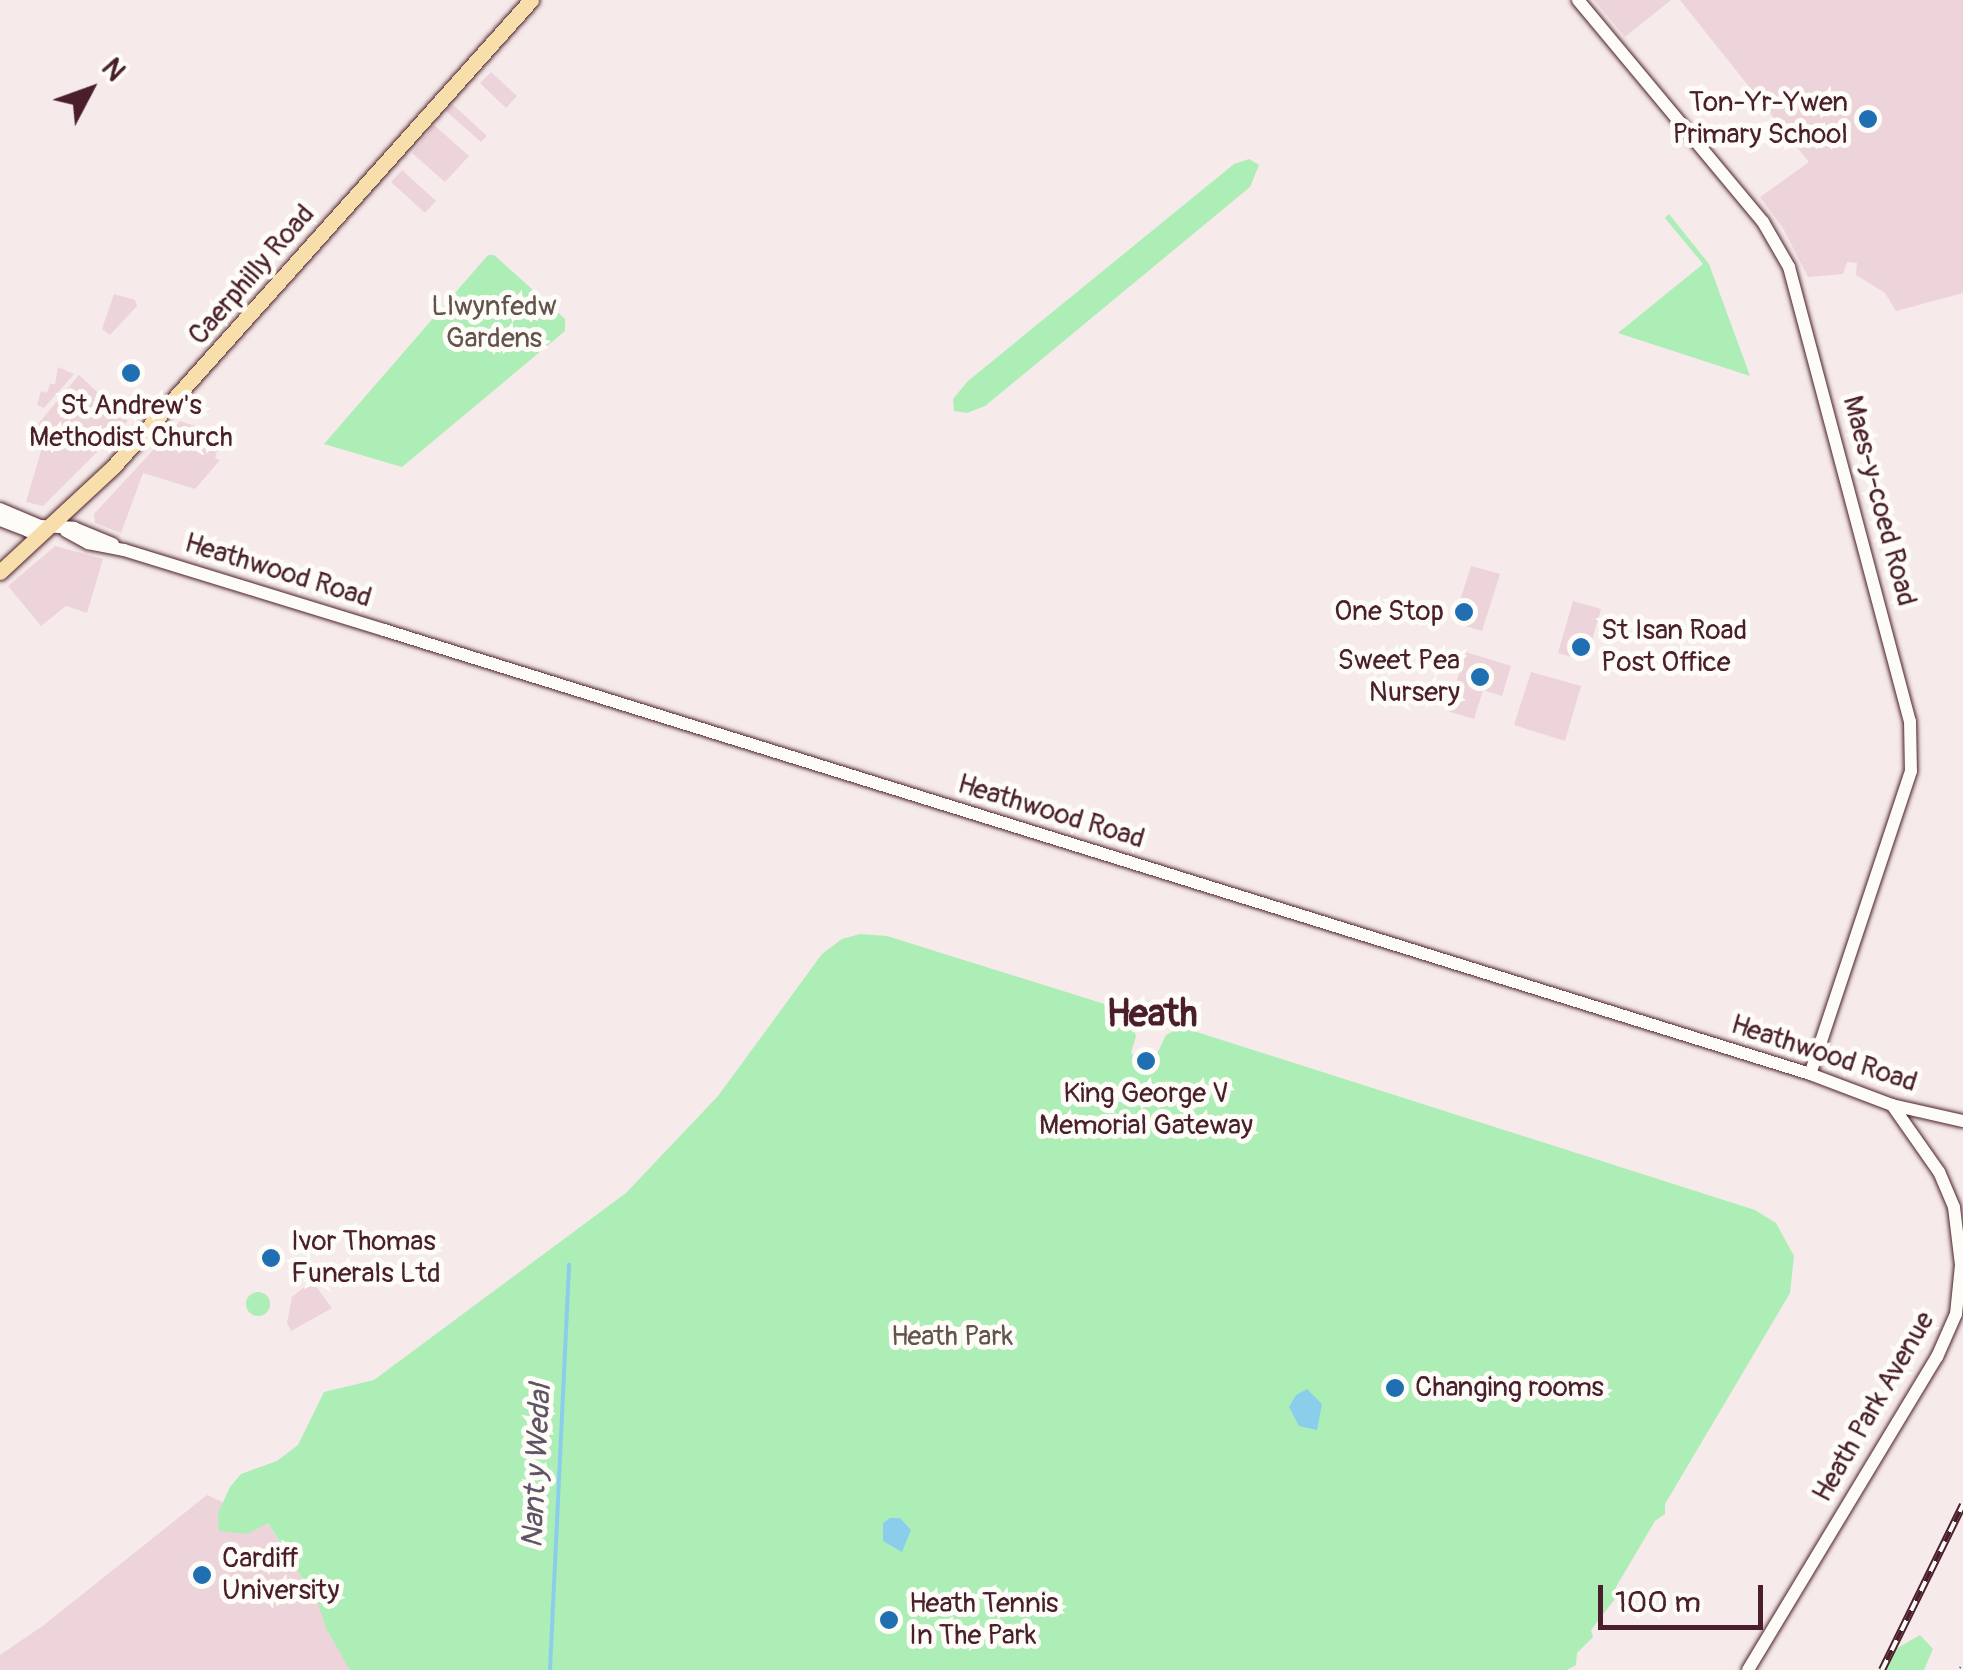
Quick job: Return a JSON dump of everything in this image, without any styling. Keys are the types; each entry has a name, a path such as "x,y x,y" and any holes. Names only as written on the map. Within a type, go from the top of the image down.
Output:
{"main road":[{"name":"Caerphilly Road","path":"0,572 52,528 170,405 531,0"}],"street":[{"name":"Maes-y-coed Road","path":"1578,0 1752,208 1789,267 1910,721 1911,771 1810,1074"},
{"path":"0,509 52,528"},
{"path":"0,520 28,531 52,528"},
{"name":"Heathwood Road","path":"52,528 83,531 124,550 1810,1074 1892,1104 1963,1120"},
{"name":"Heath Park Avenue","path":"1748,1670 1931,1368 1956,1314 1962,1265 1954,1208 1939,1172 1892,1104"}],"shaded area":[{"path":"1594,0 1671,0 1625,37"},
{"name":"Ton-Yr-Ywen Primary School","path":"1680,0 1963,0 1963,293 1896,311 1885,293 1856,275 1857,263 1847,262 1843,274 1808,277 1783,228 1760,197 1809,162"},
{"path":"491,72 517,96 506,108 480,83"},
{"path":"452,104 487,136 481,142 446,111"},
{"path":"434,125 469,156 445,182 412,153"},
{"path":"402,170 436,201 425,213 391,182"},
{"path":"114,294 135,300 137,306 110,335 102,329"},
{"path":"58,367 74,374 44,408 37,405 41,391 47,393 50,384 55,384"},
{"path":"79,375 128,421 43,506 26,502 44,441 28,436"},
{"path":"180,421 222,435 215,458 220,460 195,489 143,473 121,533 95,523 94,514"},
{"path":"55,546 103,559 87,613 66,606 41,626 8,586"},
{"path":"1471,566 1500,574 1482,631 1453,622"},
{"path":"1573,601 1601,609 1586,661 1558,653"},
{"path":"1466,652 1511,666 1502,696 1483,690 1474,719 1447,711"},
{"path":"1531,672 1581,686 1565,741 1514,725"},
{"path":"312,1281 332,1308 291,1331 287,1323 292,1297"},
{"name":"Cardiff University","path":"207,1495 267,1522 361,1670 0,1670 0,1655 44,1625"}],"green space":[{"path":"1249,159 1259,165 1250,187 985,406 967,413 954,411 953,399 968,381 1234,164"},
{"path":"1669,214 1709,264 1750,376 1618,333 1703,264 1665,218"},
{"name":"Llwynfedw Gardens","path":"488,255 494,255 565,319 565,331 402,467 324,444"},
{"name":"Heath Park","path":"860,934 887,936 1127,1011 1136,1036 1131,1053 1144,1063 1154,1060 1166,1035 1181,1027 1755,1210 1776,1223 1794,1256 1790,1293 1665,1504 1665,1514 1655,1521 1616,1587 1618,1595 1591,1630 1593,1637 1577,1653 1576,1665 1567,1670 350,1670 326,1628 317,1600 288,1563 287,1553 268,1523 247,1534 219,1531 218,1513 230,1487 241,1474 277,1461 298,1445 324,1392 374,1380 626,1193 718,1096 822,954 842,939"},
{"path":"1154,1000 1168,1009 1169,1015 1160,1029 1154,1030 1140,1021 1139,1015 1148,1001"},
{"path":"258,1292 267,1295 267,1313 258,1316 249,1313 246,1304 249,1295"},
{"path":"1920,1635 1933,1649 1924,1670 1884,1670 1894,1650"}],"water":[{"path":"1307,1389 1322,1404 1317,1430 1299,1426 1289,1407 1296,1395"},
{"path":"900,1518 911,1530 902,1552 883,1541 883,1523"}],"waterway":[{"name":"Nant y Wedal","path":"550,1670 569,1264"}],"railway":[{"path":"1882,1670 1963,1505"}],"place":[{"name":"Ton-Yr-Ywen Primary School","path":"1868,119"},
{"name":"St Andrew's Methodist Church","path":"131,373"},
{"name":"One Stop","path":"1464,612"},
{"name":"St Isan Road Post Office","path":"1581,647"},
{"name":"Sweet Pea Nursery","path":"1480,677"},
{"name":"King George V Memorial Gateway","path":"1146,1061"},
{"name":"Ivor Thomas Funerals Ltd","path":"271,1258"},
{"name":"Changing rooms","path":"1395,1388"},
{"name":"Cardiff University","path":"202,1575"},
{"name":"Heath Tennis In The Park","path":"889,1620"}],"district":[{"name":"Heath","path":"1152,1015"}]}
